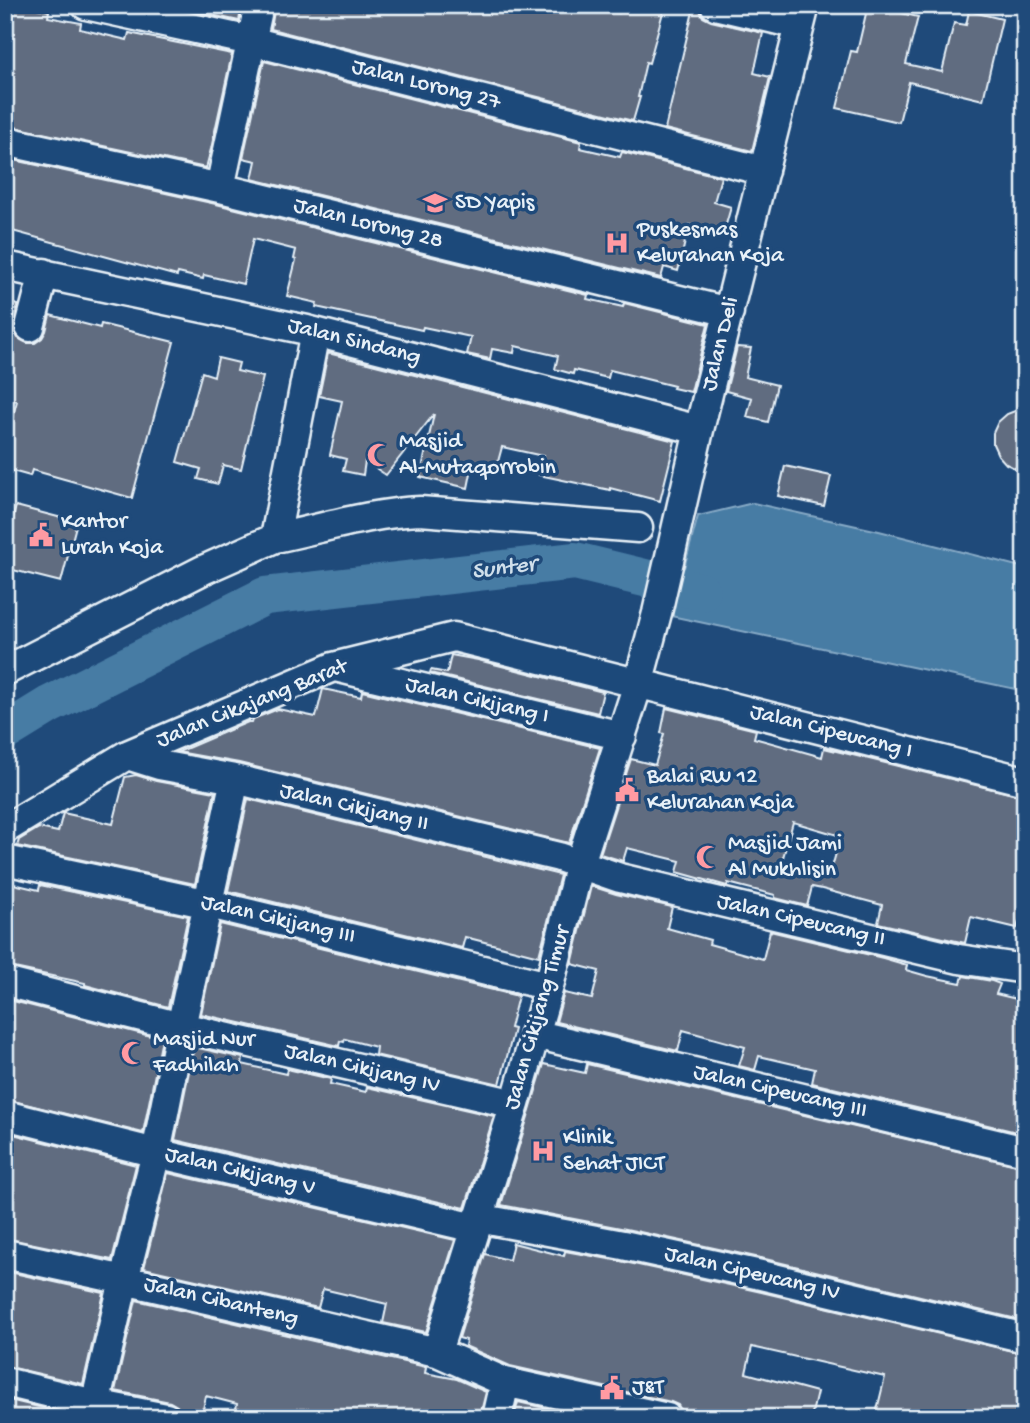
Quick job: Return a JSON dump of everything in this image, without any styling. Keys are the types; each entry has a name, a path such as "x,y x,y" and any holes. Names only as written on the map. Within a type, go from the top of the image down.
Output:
{"street":[{"name":"Jalan Lorong 27","path":"86,5 251,41 764,171"},
{"path":"220,188 259,5"},
{"path":"715,5 802,15"},
{"name":"Jalan Deli","path":"641,672 802,15"},
{"name":"Jalan Lorong 28","path":"5,141 220,188 729,312"},
{"name":"Jalan Sindang","path":"5,265 315,332 699,430"},
{"path":"30,327 44,273"},
{"path":"275,538 315,332"},
{"path":"5,671 203,570 275,538 376,516 420,511 638,528"},
{"name":"Jalan Cikajang Barat","path":"5,829 127,755 332,667 454,638 641,672"},
{"name":"Jalan Cikijang I","path":"332,667 622,736"},
{"name":"Jalan Cikijang Timur","path":"437,1352 515,1104 580,863 641,672"},
{"name":"Jalan Cipeucang I","path":"641,672 1025,781"},
{"name":"Jalan Cikijang II","path":"127,755 159,765 235,779 580,863"},
{"path":"94,1411 156,1153 235,779"},
{"name":"Jalan Cikijang III","path":"5,860 209,904 549,986"},
{"name":"Jalan Cipeucang II","path":"580,863 634,881 959,959 1025,970"},
{"name":"Jalan Cikijang IV","path":"5,982 181,1027 515,1104"},
{"name":"Jalan Cipeucang III","path":"534,1034 1025,1151"},
{"name":"Jalan Cikijang V","path":"5,1115 156,1153 477,1223"},
{"name":"Jalan Cipeucang IV","path":"477,1223 623,1245 1025,1338"},
{"name":"Jalan Cibanteng","path":"5,1254 437,1352 505,1382 667,1418"},
{"path":"5,1382 94,1411 166,1418"},
{"path":"497,1418 505,1382"}],"water":[{"path":"753,503 1025,568 1025,691 671,616 698,516"}],"building":[{"path":"5,5 24,5 49,11 48,17 81,23 80,29 127,40 129,33 232,54 206,168 5,125"},
{"path":"165,5 242,5 239,21"},
{"path":"275,5 585,5 619,13 621,5 665,5 649,63 646,62 633,121 271,29"},
{"path":"868,5 918,17 906,64 942,72 954,23 966,25 969,11 1002,19 983,100 909,82 899,122 837,108 851,51 857,52"},
{"path":"694,7 699,8 703,17 711,21 763,33 754,73 770,77 752,151 665,129"},
{"path":"264,61 581,142 580,148 620,157 622,152 721,177 714,202 731,207 723,235 689,225 678,271 664,267 661,278 252,179 256,161 243,158"},
{"path":"5,158 216,204 588,295 587,299 623,307 624,303 708,324 691,392 610,370 608,378 574,370 573,374 555,369 558,356 515,346 514,353 492,349 490,359 467,354 471,337 423,327 422,330 316,307 317,303 287,296 296,250 253,239 243,284 204,275 203,279 178,273 177,276 5,229"},
{"path":"5,302 18,305 14,331 18,338 27,343 35,343 42,338 50,315 174,342 132,498 32,470 30,476 5,469 5,443 17,401 5,398"},
{"path":"737,347 751,348 745,377 777,385 768,422 747,417 752,398 726,391"},
{"path":"328,353 675,441 660,501 610,488 539,475 543,456 502,447 496,469 473,463 468,488 420,477 434,414 386,475 365,461 363,475 343,471 346,459 330,455 342,401 319,396"},
{"path":"218,358 239,363 237,371 263,377 241,469 223,465 218,484 198,479 201,469 177,462 202,372 214,376"},
{"path":"1025,407 1025,473 1006,464 998,455 993,444 993,433 998,422 1007,414"},
{"path":"785,466 831,476 824,506 778,496"},
{"name":"Kantor Lurah Koja","path":"16,506 77,522 61,582 5,568 5,548"},
{"path":"451,655 603,692 598,713 430,673 431,670 447,673"},
{"path":"323,689 361,697 362,691 600,748 569,843 239,763 178,752 278,709 316,717"},
{"path":"666,708 756,730 754,738 822,757 824,748 1025,797 1025,912 1022,912 1017,928 971,917 965,943 878,923 882,905 822,889 812,887 807,906 775,898 775,895 728,883 727,886 677,872 680,861 627,848 623,861 600,854 631,759 655,765 664,734 661,733","holes":["793,822 841,836 830,874 782,861"]},
{"path":"136,775 215,792 195,884 17,846 19,840 39,828 58,832 63,813 113,824 125,777"},
{"path":"248,799 560,875 539,956 465,937 462,948 228,891"},
{"path":"5,882 39,890 40,885 188,916 168,1007 85,983 5,966"},
{"path":"591,886 672,907 667,928 710,940 709,944 763,959 770,931 883,958 907,965 906,970 927,976 961,983 963,976 1000,984 996,994 1025,1001 1025,1134 812,1083 815,1069 759,1056 755,1070 739,1066 745,1047 683,1030 678,1051 556,1022 564,993 592,999 599,971 572,964"},
{"path":"220,924 518,996 510,1028 514,1029 500,1084 375,1055 376,1047 345,1039 344,1042 340,1041 339,1046 201,1014"},
{"path":"5,999 162,1039 143,1133 5,1099"},
{"path":"194,1047 243,1058 242,1064 286,1074 287,1069 331,1079 330,1084 366,1092 367,1087 494,1116 465,1208 175,1140"},
{"path":"544,1064 585,1073 587,1064 1025,1167 1025,1321 765,1259 501,1205"},
{"path":"5,1132 136,1165 112,1260 5,1238"},
{"path":"168,1173 455,1240 426,1332 383,1323 387,1304 323,1289 318,1308 144,1268"},
{"path":"513,1243 564,1256 565,1251 620,1261 1025,1354 1025,1418 875,1418 885,1377 752,1347 746,1373 817,1392 811,1418 718,1418 681,1410 671,1402 510,1366 465,1346 466,1340 459,1338 485,1254 509,1260"},
{"path":"5,1271 104,1293 83,1384 5,1366"},
{"path":"136,1300 426,1367 425,1373 457,1379 486,1392 481,1412 472,1410 470,1418 234,1418 237,1404 206,1396 201,1418 182,1418 177,1406 170,1402 115,1391"},
{"path":"5,1399 76,1416 76,1418 5,1418"},
{"path":"518,1402 589,1418 514,1418"}],"waterway":[{"name":"Sunter","path":"5,732 49,705 265,596 575,561 702,592"}],"place":[{"name":"SD Yapis","path":"435,203"},
{"name":"Puskesmas Kelurahan Koja","path":"617,243"},
{"name":"Masjid Al-Mutaqorrobin","path":"379,455"},
{"name":"Kantor Lurah Koja","path":"41,535"},
{"name":"Balai RW 12 Kelurahan Koja","path":"627,790"},
{"name":"Masjid Jami Al Mukhlisin","path":"708,857"},
{"name":"Masjid Nur Fadhilah","path":"133,1053"},
{"name":"Klinik Sehat JICT","path":"543,1151"},
{"name":"J&T","path":"612,1388"}]}
